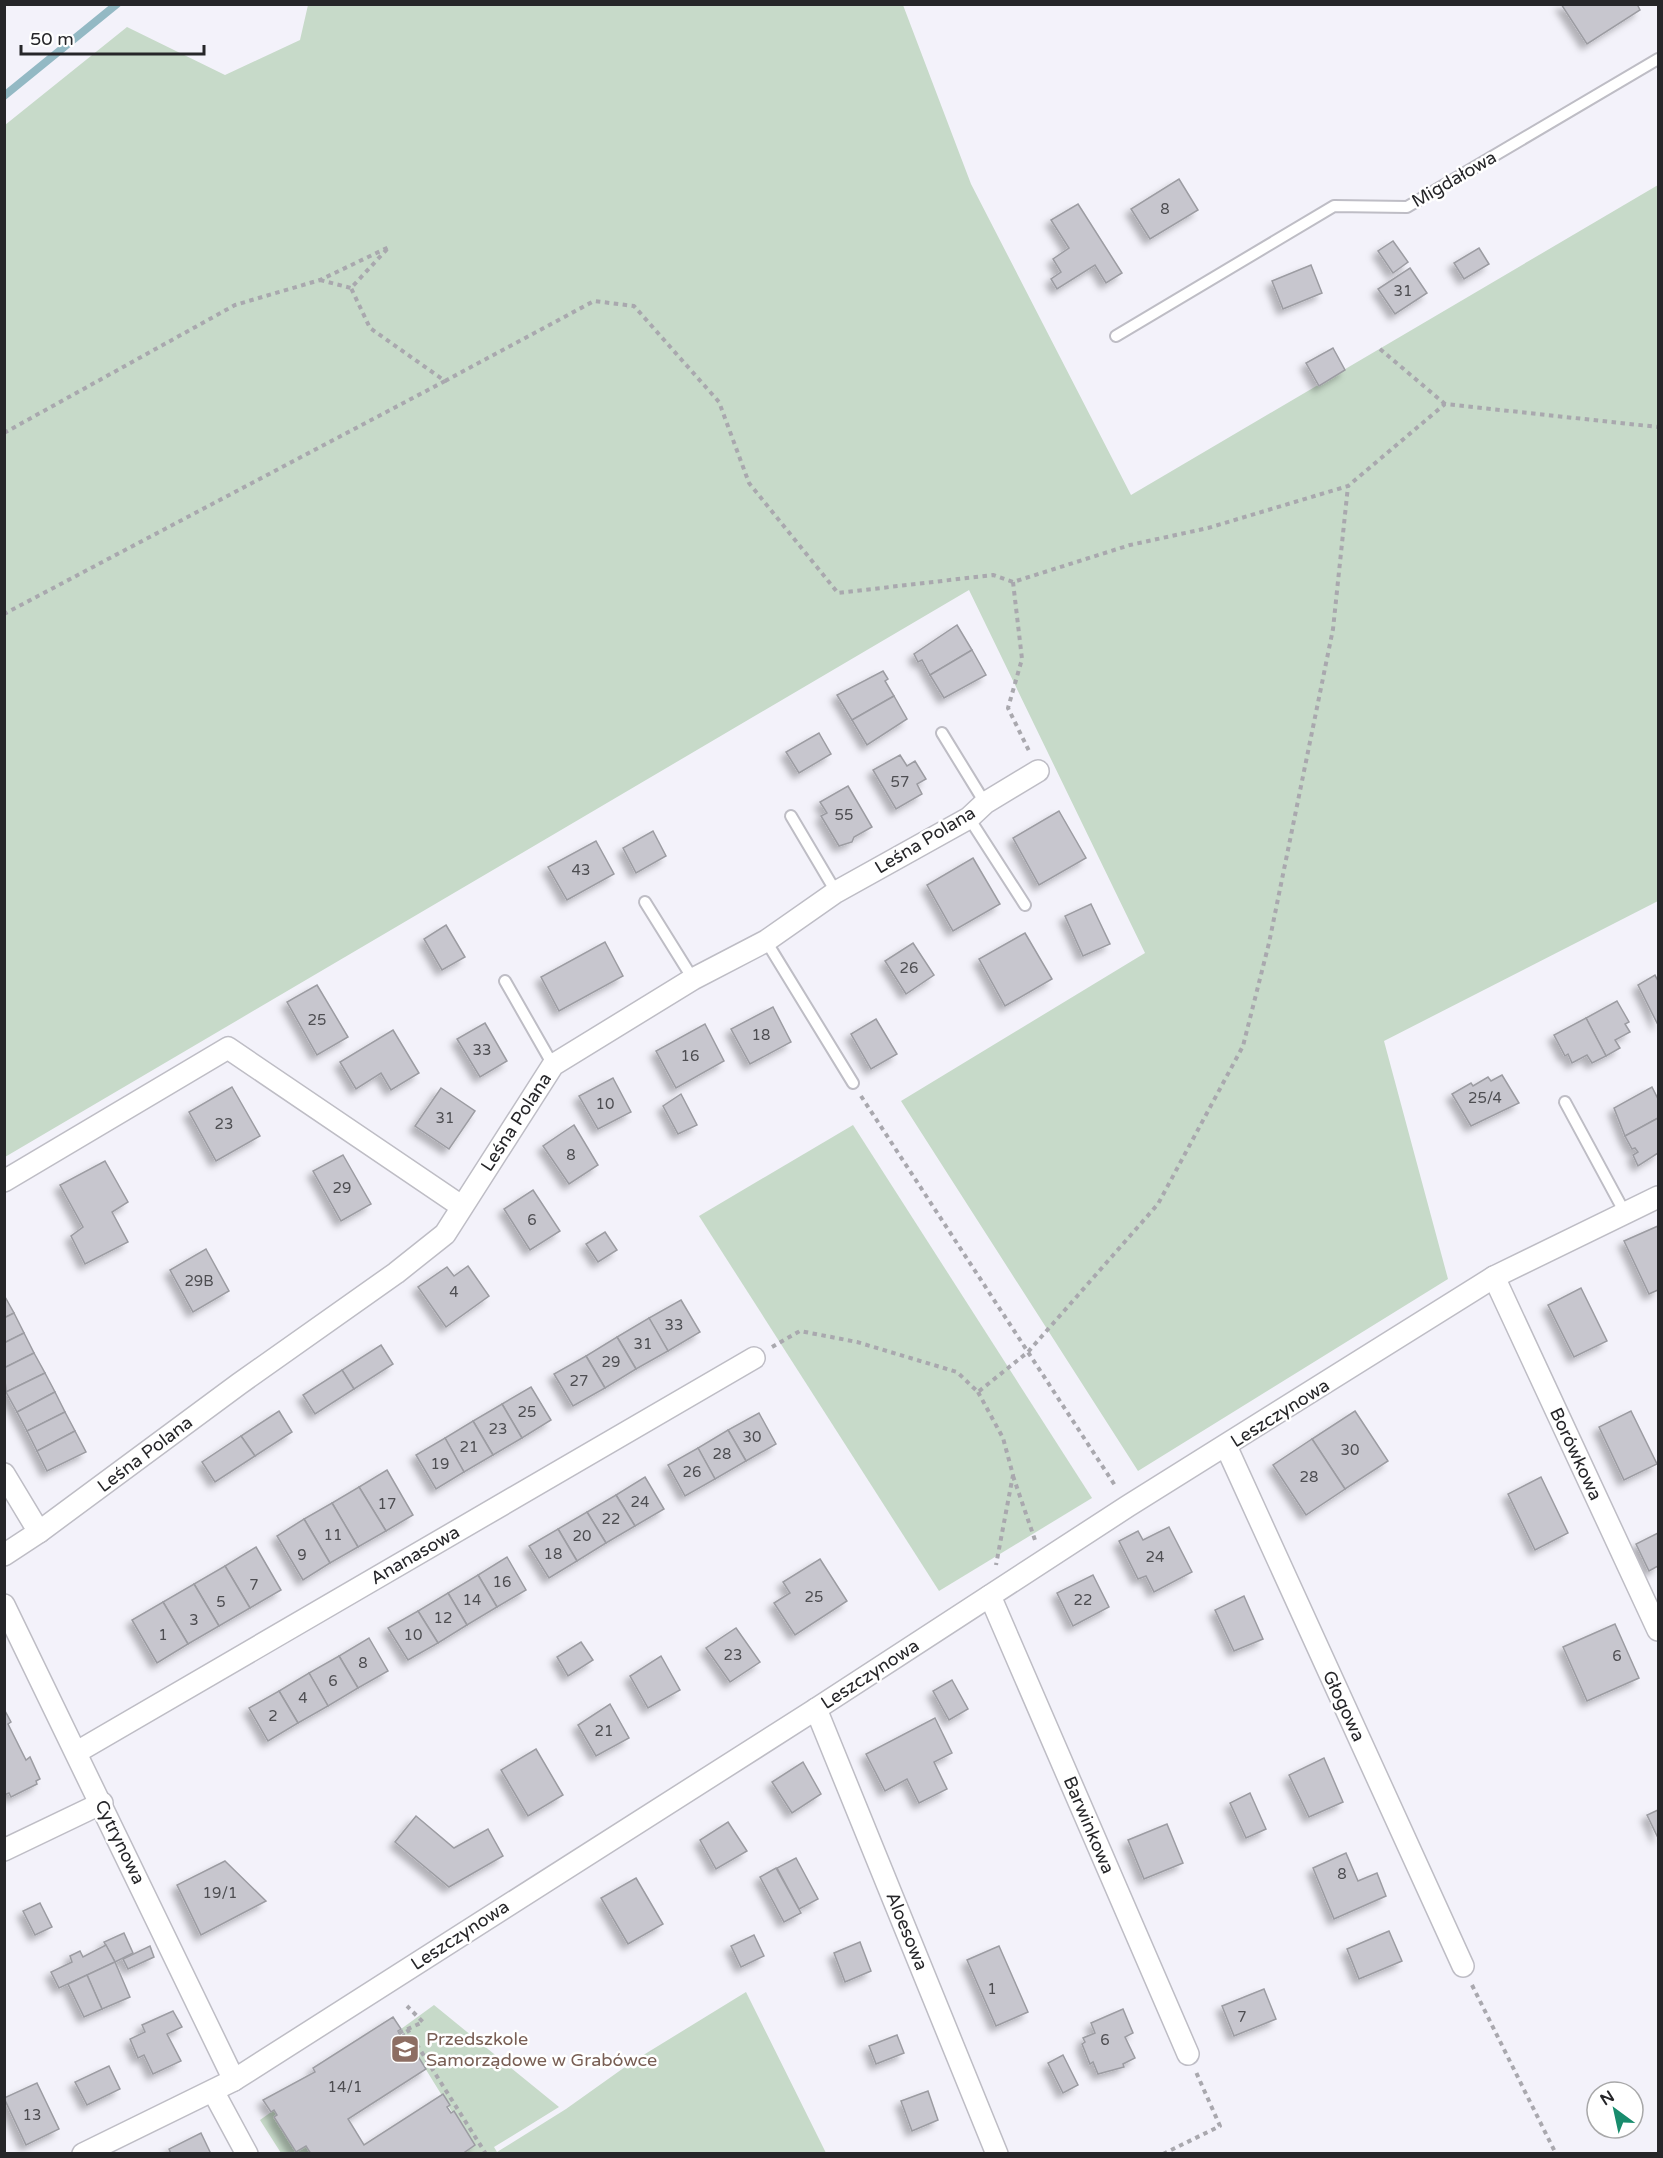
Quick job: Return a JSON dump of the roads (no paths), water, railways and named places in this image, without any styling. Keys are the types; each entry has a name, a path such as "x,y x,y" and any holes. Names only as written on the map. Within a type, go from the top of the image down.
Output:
{"street":[{"name":"Leśna Polana","path":"4,1555 39,1532 238,1384 396,1273 445,1234 553,1065 693,979 766,941 836,892 969,818 985,803 1038,771"},
{"path":"4,1181 228,1048 461,1206"},
{"name":"Leszczynowa","path":"83,2154 234,2080 816,1709 1128,1506 1494,1277 1659,1197"},
{"name":"Borówkowa","path":"1494,1277 1659,1630"},
{"name":"Ananasowa","path":"77,1752 753,1358"},
{"name":"Głogowa","path":"1226,1446 1463,1966"},
{"path":"4,1474 39,1532"},
{"name":"Barwinkowa","path":"990,1596 1188,2054"},
{"name":"Cytrynowa","path":"4,1605 102,1803 234,2080"},
{"name":"Aloesowa","path":"816,1709 997,2154"},
{"path":"4,1850 102,1803"},
{"path":"213,2091 246,2154"}],"lane":[{"name":"Migdałowa","path":"1116,336 1334,206 1407,207 1659,59"},
{"path":"942,733 985,803"},
{"path":"791,816 836,892"},
{"path":"969,818 1024,905"},
{"path":"645,902 693,979"},
{"path":"766,941 853,1083"},
{"path":"504,981 553,1065"},
{"path":"1565,1102 1625,1213"}],"waterway":[{"path":"4,96 117,4"}],"place":[{"name":"Przedszkole Samorządowe w Grabówce","path":"405,2049"}]}
